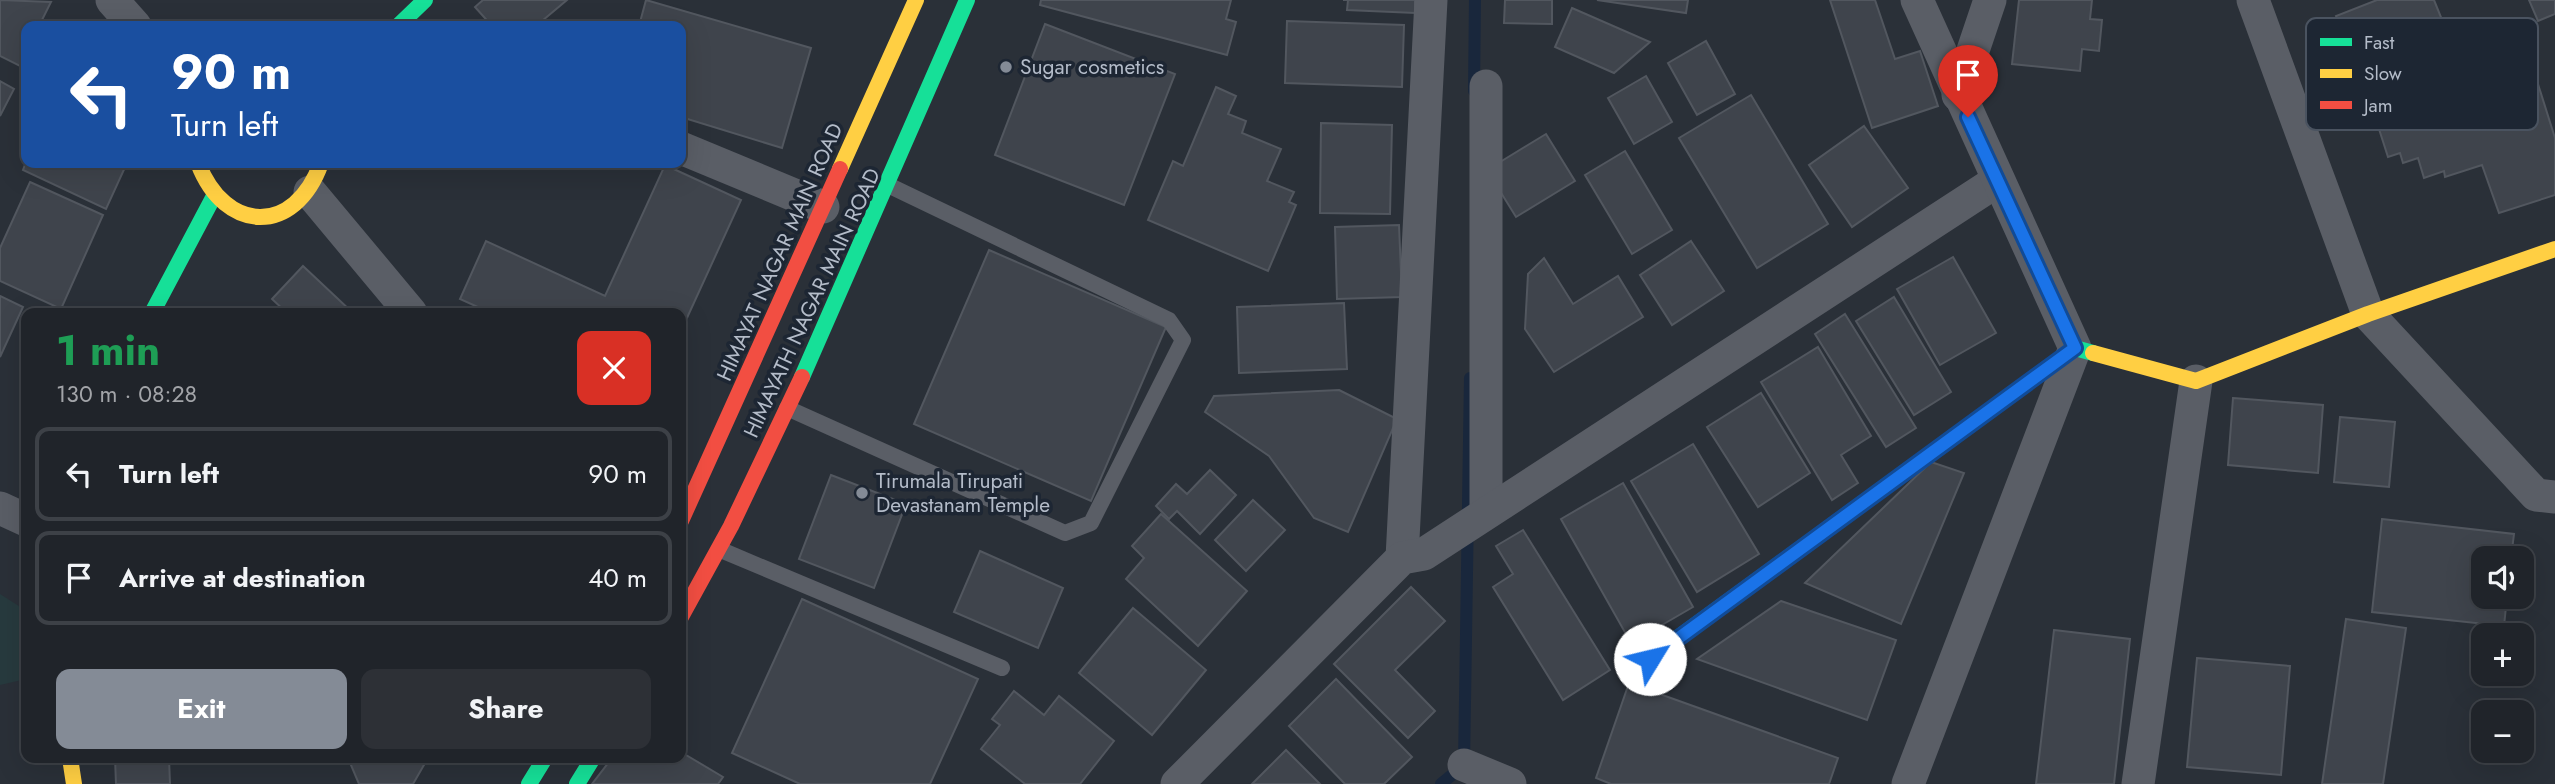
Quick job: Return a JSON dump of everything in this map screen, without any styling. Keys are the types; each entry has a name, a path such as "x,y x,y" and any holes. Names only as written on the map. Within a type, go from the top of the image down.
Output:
{"street":[{"path":"112,0 131,21"},
{"path":"403,21 425,0"},
{"name":"HIMAYAT NAGAR MAIN ROAD","path":"689,483 823,206 916,0"},
{"name":"HIMAYATH NAGAR MAIN ROAD","path":"686,609 721,550 890,186 967,0"},
{"path":"1413,556 1431,0"},
{"path":"1908,784 2075,348 1917,0"},
{"path":"1958,95 1990,0"},
{"path":"2253,0 2368,314 2536,495 2555,497"},
{"path":"1486,86 1486,512"},
{"path":"686,150 823,206"},
{"path":"200,168 205,186 214,196 238,214 259,217 281,214 298,205 316,177 408,308"},
{"path":"1177,784 1413,556 1486,512 1997,181"},
{"path":"155,308 214,196"},
{"path":"2075,348 2196,381 2368,314 2555,249"},
{"path":"1650,659 2075,348"},
{"path":"2138,784 2196,381"},
{"path":"0,508 21,518"},
{"path":"71,763 74,784"},
{"path":"529,784 542,763"},
{"path":"577,784 590,763"},
{"path":"1464,765 1510,784"}],"lane":[{"path":"787,408 1065,533 1091,523 1182,340 1169,320 890,186"},
{"path":"721,550 1002,668"}],"green space":[{"path":"0,594 21,607 21,680 0,685"}],"building":[{"path":"0,0 51,2 42,21 21,21 20,66 0,56"},
{"path":"483,0 567,0 542,21 488,21 475,7"},
{"path":"646,0 811,48 782,148 686,119 686,21 640,21"},
{"path":"1041,0 1231,0 1226,19 1236,22 1227,55 1040,5"},
{"path":"1348,0 1415,0 1415,13 1347,10"},
{"path":"1505,0 1552,0 1552,24 1504,23"},
{"path":"1597,0 1688,0 1686,13"},
{"path":"1830,0 1875,0 1895,59 1920,51 1938,106 1872,128"},
{"path":"2019,0 2092,0 2090,19 2102,20 2099,51 2082,49 2080,71 2012,64"},
{"path":"2377,0 2434,0 2441,18 2337,18 2336,16"},
{"path":"2529,0 2555,0 2555,14 2538,21"},
{"path":"1572,8 1650,42 1614,73 1555,47"},
{"path":"1287,21 1404,25 1402,87 1285,83"},
{"path":"1045,24 1175,74 1124,205 995,155"},
{"path":"1706,41 1735,94 1697,115 1668,63"},
{"path":"1646,76 1672,122 1634,144 1608,98"},
{"path":"0,81 14,89 0,116"},
{"path":"2538,84 2555,138 2555,195 2499,213 2482,165 2445,177 2444,171 2424,178 2418,158 2403,163 2400,153 2388,157 2379,130 2538,130"},
{"path":"1216,87 1236,96 1228,114 1246,121 1242,133 1281,149 1267,181 1294,192 1289,202 1296,205 1268,271 1148,220 1173,161 1183,166"},
{"path":"1751,95 1828,224 1757,268 1679,138"},
{"path":"1321,123 1392,125 1390,214 1320,213"},
{"path":"1864,126 1908,188 1852,227 1809,165"},
{"path":"1546,134 1575,181 1516,217 1487,170"},
{"path":"1625,151 1672,230 1632,254 1585,175"},
{"path":"24,168 125,168 106,209 23,170"},
{"path":"664,168 672,168 741,200 686,320 686,308 480,308 460,299 486,241 605,296"},
{"path":"30,182 103,215 61,308 0,281 0,248"},
{"path":"1399,225 1402,297 1337,299 1335,227"},
{"path":"1691,241 1724,291 1672,325 1640,275"},
{"path":"989,250 1166,327 1091,501 914,424"},
{"path":"1953,257 1996,333 1940,365 1897,289"},
{"path":"1544,258 1573,304 1618,276 1643,317 1554,372 1525,329 1528,274"},
{"path":"303,266 348,308 282,308 272,299"},
{"path":"0,296 23,307 0,357"},
{"path":"1894,297 1951,392 1914,415 1856,321"},
{"path":"1344,303 1347,369 1239,373 1237,307"},
{"path":"1845,314 1916,428 1886,447 1815,334"},
{"path":"1818,347 1871,436 1841,455 1858,483 1832,500 1761,382"},
{"path":"1339,390 1397,419 1348,532 1314,518 1269,456 1205,412 1214,396"},
{"path":"1761,393 1810,473 1758,507 1707,427"},
{"path":"2233,398 2323,405 2318,473 2228,465"},
{"path":"2340,417 2395,422 2389,487 2334,482"},
{"path":"1693,444 1759,554 1697,592 1631,481"},
{"path":"1931,462 1964,473 1901,624 1805,583"},
{"path":"1210,470 1236,495 1200,534 1177,511 1169,519 1156,506 1176,484 1187,494"},
{"path":"831,475 906,504 874,588 799,559"},
{"path":"1623,483 1693,607 1631,643 1561,519"},
{"path":"1253,500 1285,530 1246,571 1215,540"},
{"path":"1161,514 1247,591 1198,646 1126,579 1144,558 1132,546"},
{"path":"2382,519 2514,534 2512,546 2471,546 2471,609 2506,609 2504,623 2476,623 2372,612"},
{"path":"1523,530 1610,670 1563,700 1493,587 1513,574 1496,546"},
{"path":"980,551 1063,588 1038,648 954,612"},
{"path":"1411,587 1445,621 1395,670 1435,711 1408,738 1334,664"},
{"path":"802,599 978,679 930,784 800,784 732,753"},
{"path":"1781,601 1896,640 1867,720 1697,659"},
{"path":"1133,608 1206,670 1152,735 1079,673"},
{"path":"2346,619 2406,628 2383,784 2322,784"},
{"path":"2054,630 2130,639 2114,784 2036,784"},
{"path":"2197,658 2290,666 2281,775 2187,767"},
{"path":"1336,679 1412,757 1384,784 1345,784 1289,726"},
{"path":"1629,683 1838,758 1829,784 1611,784 1596,778"},
{"path":"1014,691 1044,715 1059,696 1114,741 1080,784 1025,784 981,749 1000,725 992,719"},
{"path":"1286,750 1320,784 1252,784"},
{"path":"686,755 723,777 718,784 592,784 608,763 686,763"},
{"path":"115,763 169,763 170,784 116,784"},
{"path":"350,763 425,763 413,784 359,784"}],"waterway":[{"path":"1474,91 1475,0"},
{"path":"1441,784 1464,765 1470,378"}],"traffic: fast":[{"path":"403,21 425,0"},
{"path":"802,377 967,0"},
{"path":"155,308 214,196"},
{"path":"1649,659 2075,348 2093,353"},
{"path":"529,784 542,763"},
{"path":"577,784 590,763"}],"traffic: slow":[{"path":"840,169 916,0"},
{"path":"201,168 210,186 225,203 242,213 260,217 278,214 295,204 309,187 318,168"},
{"path":"2093,353 2196,381 2368,314 2555,249"},
{"path":"71,763 74,784"}],"traffic: jam":[{"path":"686,510 840,169"},
{"path":"686,608 731,526 802,377"}],"place":[{"name":"Sugar cosmetics","path":"1006,67"},
{"name":"Tirumala Tirupati Devastanam Temple","path":"862,493"}],"route":[{"path":"1650,659 2075,348 1968,117"}]}
